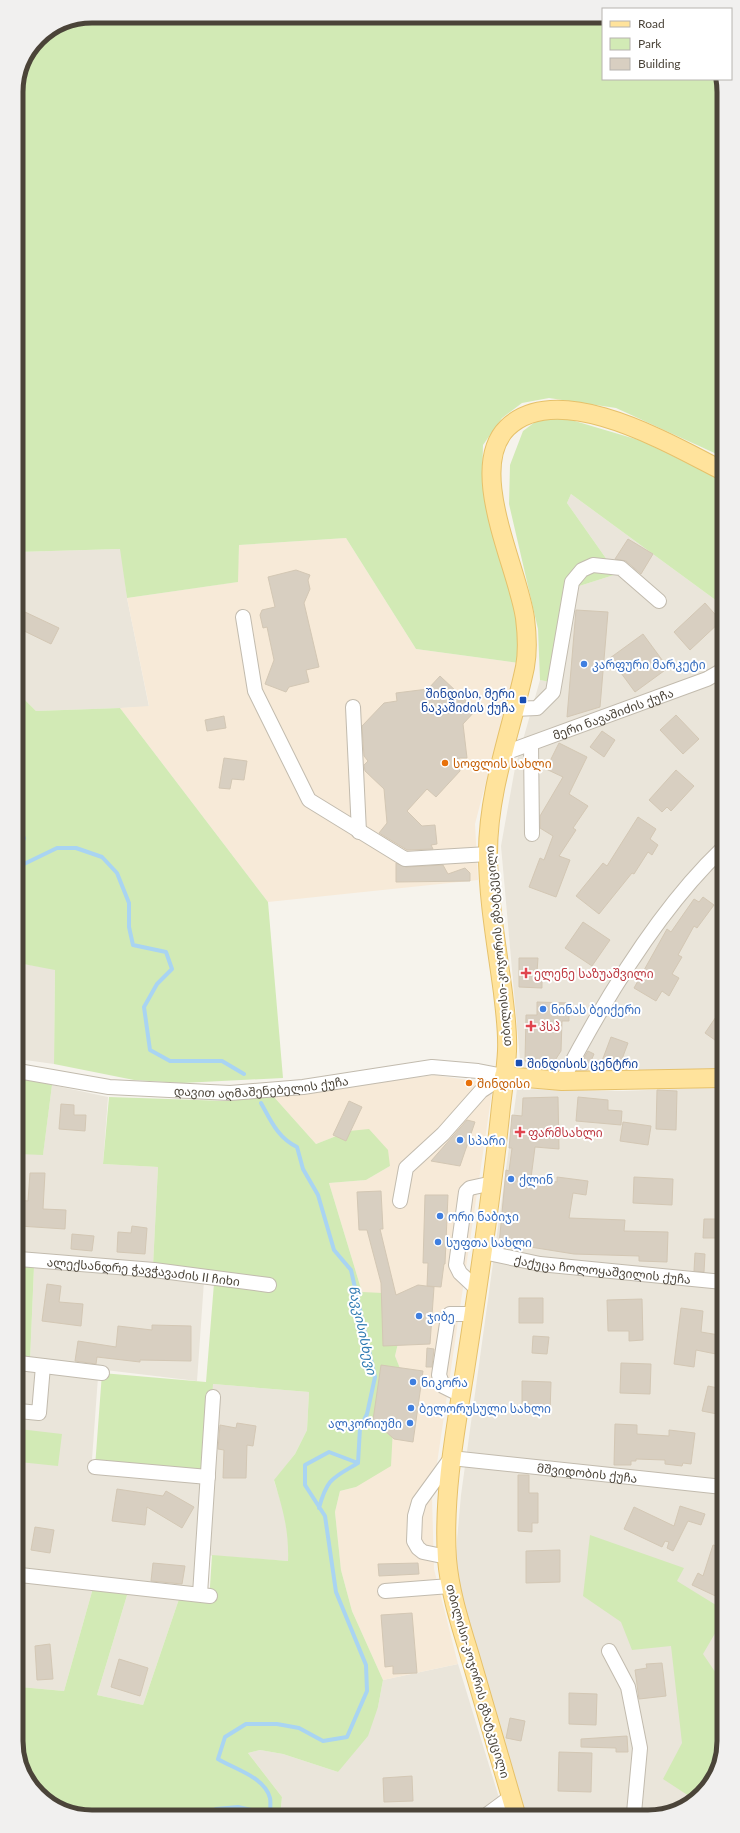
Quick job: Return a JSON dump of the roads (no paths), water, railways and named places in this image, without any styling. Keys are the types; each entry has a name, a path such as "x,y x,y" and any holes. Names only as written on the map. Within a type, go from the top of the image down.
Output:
{"main road":[{"name":"თბილისი-კოჯორის გზატკეცილი","path":"513,1806 450,1586 446,1524 451,1458 493,1183 507,1050 506,1022 492,904 488,854 493,794 525,664 527,641 525,616 498,518 491,482 490,468 492,453 497,439 518,419 532,412 564,410 604,418 648,433 717,468"},
{"path":"504,1076 562,1081 717,1078"}],"street":[{"path":"514,709 537,708 553,692 572,582 582,570 593,565 600,564 621,568 659,601"},
{"path":"243,618 255,691 309,800 405,859 488,854"},
{"name":"მერი ნავაშიძის ქუჩა","path":"502,754 707,679 717,673"},
{"path":"353,707 359,832"},
{"path":"531,744 532,834"},
{"path":"562,1081 586,1035 643,945 705,865 717,854"},
{"name":"დავით აღმაშენებელის ქუჩა","path":"23,1072 109,1088 230,1092 303,1088 432,1067 478,1071 504,1076"},
{"path":"400,1200 406,1168 443,1134 481,1091 504,1076"},
{"path":"478,1289 460,1272 456,1265 466,1192 470,1188 493,1183"},
{"name":"ქაქუცა ჩოლოყაშვილის ქუჩა","path":"483,1252 540,1264 717,1281"},
{"name":"ალექსანდრე ჭავჭავაძის II ჩიხი","path":"23,1259 154,1270 269,1285"},
{"path":"461,1395 443,1386 440,1376 448,1317 450,1314 474,1314"},
{"path":"23,1364 102,1373"},
{"path":"23,1411 39,1413 43,1366"},
{"path":"23,1575 205,1595 208,1477 213,1397"},
{"path":"447,1557 423,1552 418,1548 414,1541 415,1516 419,1502 451,1458"},
{"name":"მშვიდობის ქუჩა","path":"451,1458 717,1486"},
{"path":"95,1467 208,1477"},
{"path":"385,1592 450,1586"},
{"path":"609,1651 628,1687 640,1748 634,1810"},
{"path":"500,1810 513,1806"}],"waterway":[{"name":"წავკისისხევი","path":"23,837 23,841"},
{"name":"წავკისისხევი","path":"23,863 24,864 57,848 76,848 102,857 117,873 129,903 129,927 133,945 166,952 172,969 157,984 144,1007 150,1050 170,1061 222,1061 244,1074"},
{"name":"წავკისისხევი","path":"261,1103 280,1134 297,1147 303,1169 318,1195 334,1250 351,1270 375,1377 367,1414 360,1428 358,1463 329,1452 305,1465 305,1485 325,1516 336,1592 366,1665 367,1691 347,1737 323,1741 299,1728 277,1724 246,1724 225,1737 218,1759 248,1774 262,1784 270,1798 270,1810"},
{"path":"319,1508 325,1490 332,1480 342,1472 358,1463"},
{"name":"წავკისისხევი","path":"215,1810 238,1807 252,1810"}],"place":[{"name":"კარფური მარკეტი","path":"584,664"},
{"name":"შინდისი, მერი ნაკაშიძის ქუჩა","path":"523,700"},
{"name":"სოფლის სახლი","path":"445,763"},
{"name":"ელენე საზუაშვილი","path":"526,973"},
{"name":"ნინას ბეიქერი","path":"543,1009"},
{"name":"პსპ","path":"531,1026"},
{"name":"შინდისის ცენტრი","path":"519,1063"},
{"name":"შინდისი","path":"469,1083"},
{"name":"ფარმსახლი","path":"520,1132"},
{"name":"სპარი","path":"460,1140"},
{"name":"ქლინ","path":"511,1179"},
{"name":"ორი ნაბიჯი","path":"440,1216"},
{"name":"სუფთა სახლი","path":"438,1242"},
{"name":"ჯიბე","path":"419,1316"},
{"name":"ნიკორა","path":"413,1382"},
{"name":"ბელორუსული სახლი","path":"411,1408"},
{"name":"ალკორიუმი","path":"410,1423"}]}
